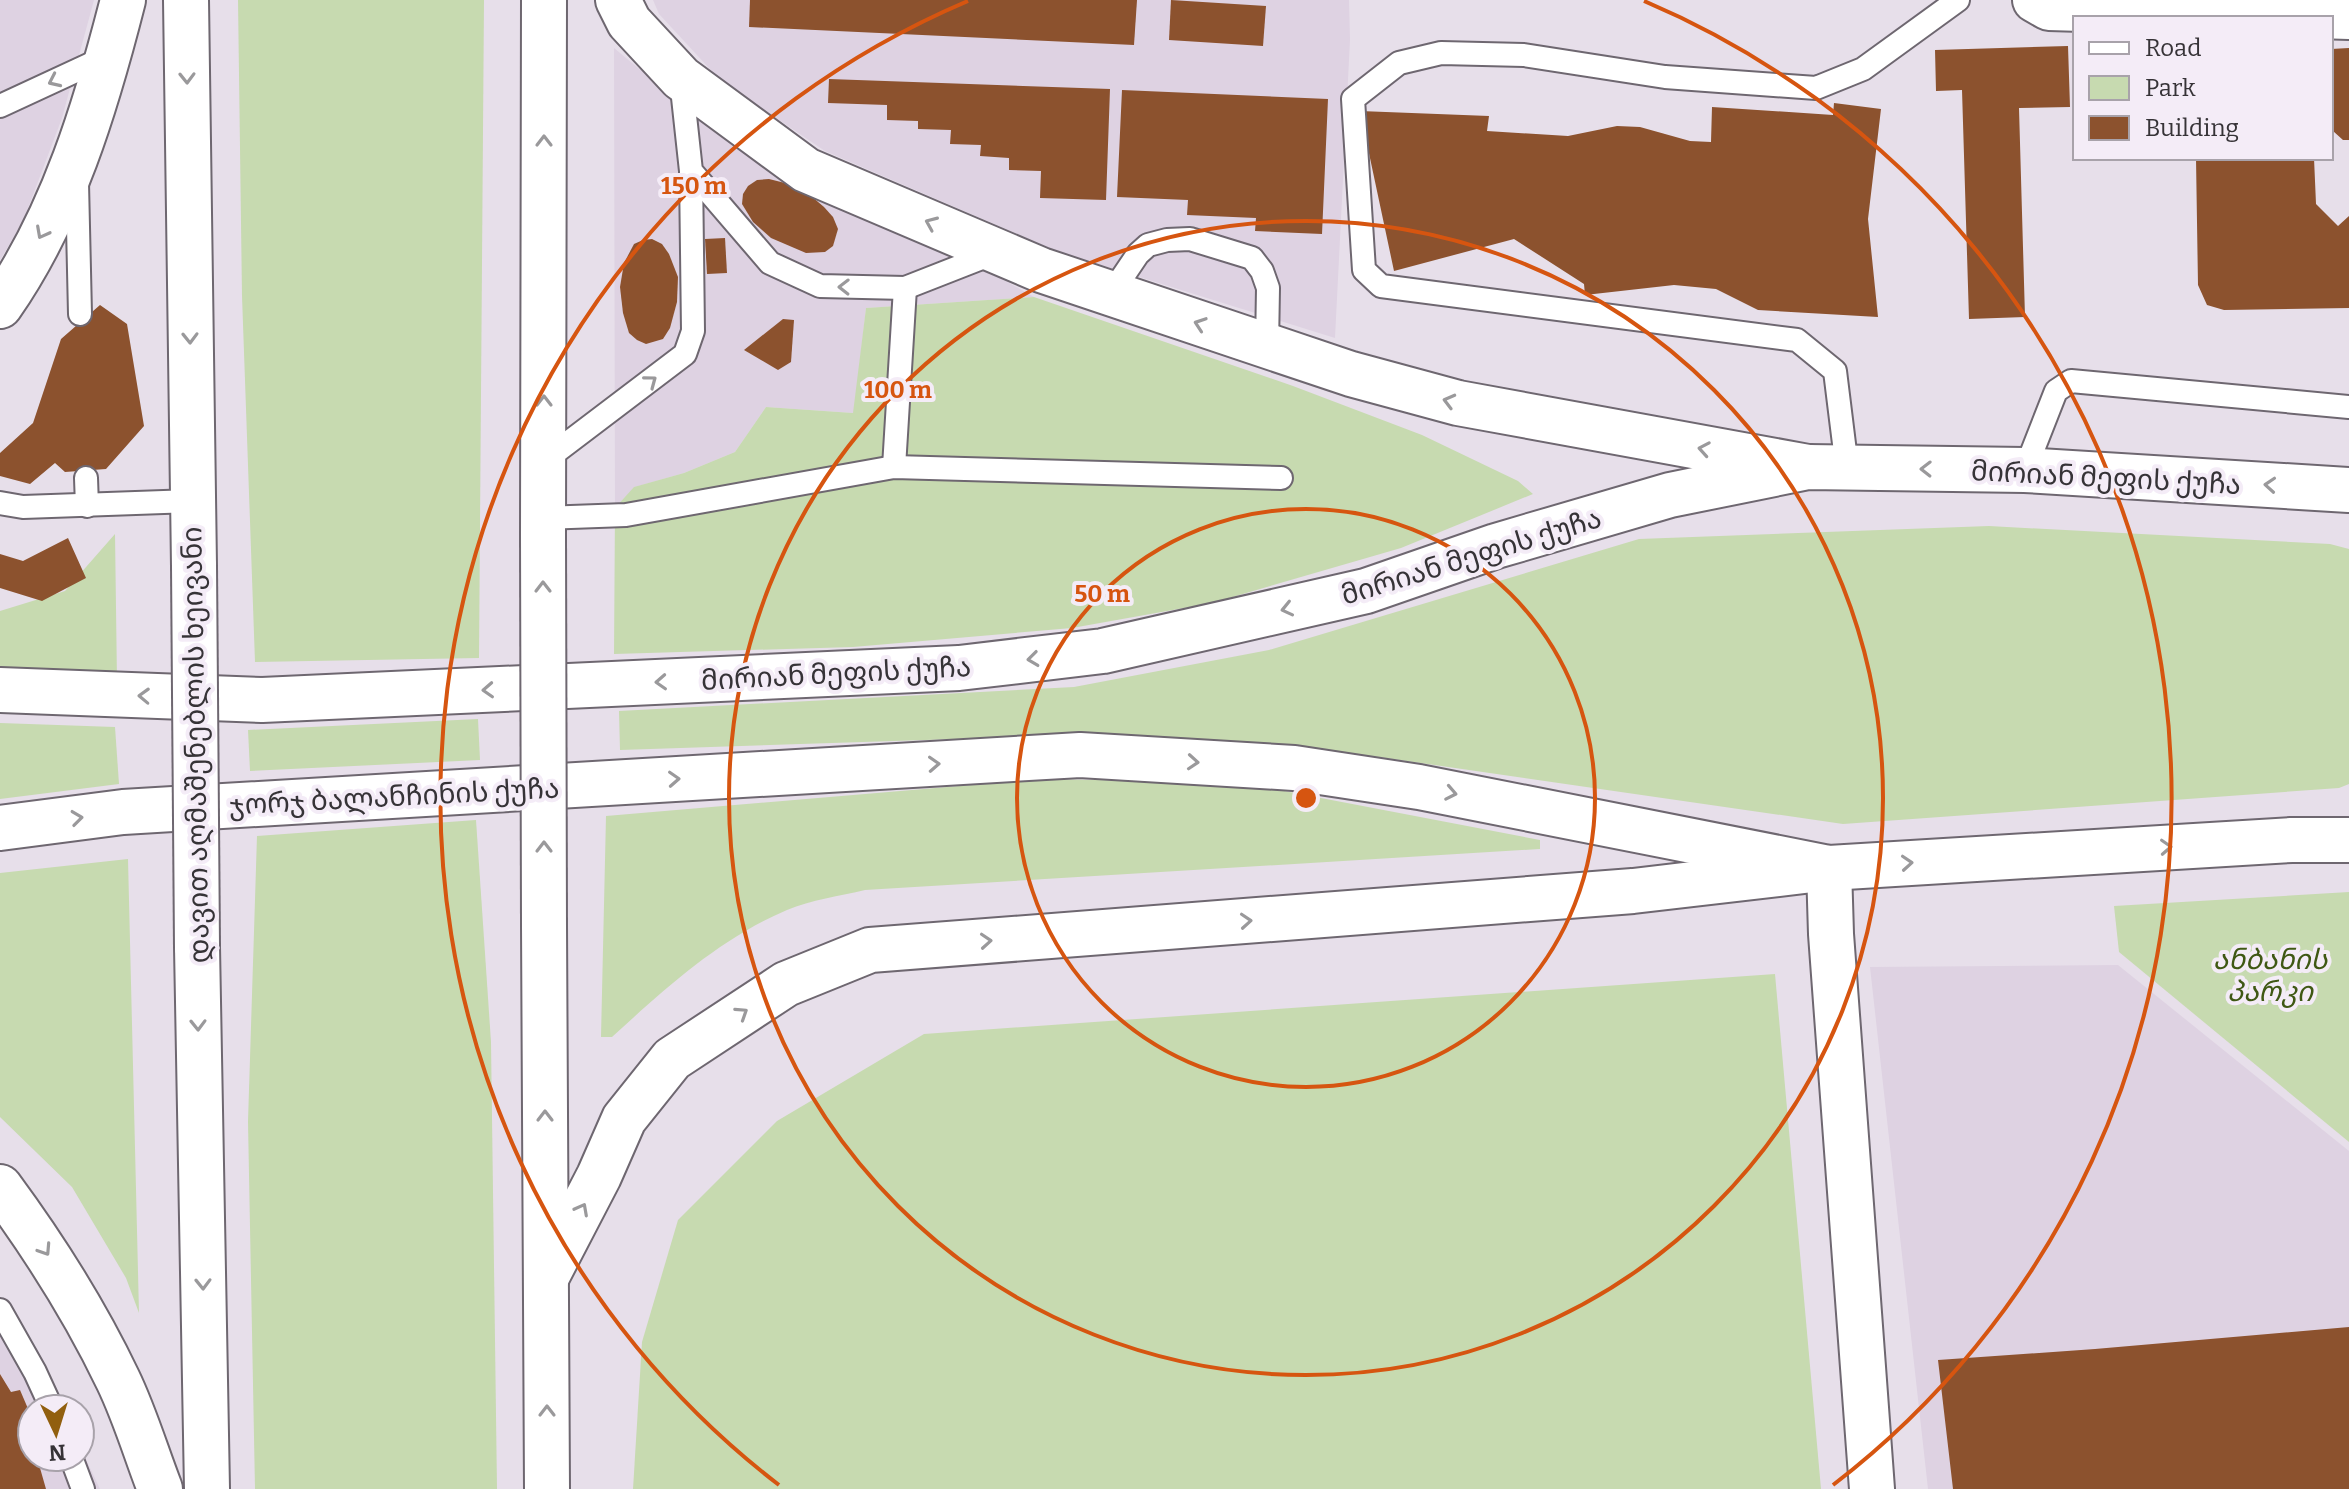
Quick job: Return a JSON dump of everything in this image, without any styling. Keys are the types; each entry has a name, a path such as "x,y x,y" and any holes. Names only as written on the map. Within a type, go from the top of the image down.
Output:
{"main road":[{"path":"0,306 53,212 76,158 123,0"},
{"name":"დავით აღმაშენებლის ხეივანი","path":"186,0 207,1489"},
{"path":"544,0 547,1489"},
{"path":"618,0 629,22 681,78 806,170 1041,270 1351,374 1458,403 1563,424 1828,468"},
{"path":"2035,0 2049,8 2316,16"},
{"name":"მირიან მეფის ქუჩა","path":"0,690 262,700 959,668 1103,651 1366,591 1496,546 1670,495 1828,468 2025,470 2348,491"},
{"name":"ჯორჯ ბალანჩინის ქუჩა","path":"0,828 123,812 1080,755 1294,768 1419,787 1829,868"},
{"path":"2291,840 2349,827"},
{"path":"546,1278 599,1176 624,1119 672,1059 786,984 870,950 1617,892 1829,868 2291,840 2349,840"},
{"path":"1829,868 1831,934 1872,1489"},
{"path":"0,1187 76,1299 119,1383 160,1489"}],"lane":[{"path":"1828,468 1835,371 1797,340 1381,286 1364,270 1353,99 1399,63 1441,53 1524,55 1665,77 1816,88 1863,69 1958,0"},
{"path":"0,106 109,55"},
{"path":"544,461 685,354 693,331 691,171 681,78"},
{"path":"76,158 80,314"},
{"path":"691,171 770,263 820,286 905,288 999,251"},
{"path":"1111,294 1138,254 1148,245 1167,240 1190,239 1252,258 1262,271 1268,288 1267,346"},
{"path":"894,467 905,288"},
{"path":"2025,470 2056,391 2071,381 2349,407"},
{"path":"543,526 626,515 894,467 1281,478"},
{"path":"86,478 87,506"},
{"path":"0,503 23,507 192,501"},
{"path":"0,1310 45,1393"}],"shaded area":[{"path":"0,0 94,0 62,118 22,224 0,260"},
{"path":"653,0 1349,0 1350,40 1335,338 1059,252 825,151 721,81 659,14"},
{"path":"614,48 708,126 811,182 925,235 1034,297 866,308 854,413 766,407 735,452 684,473 635,487 615,508"},
{"path":"2118,965 2349,1151 2349,1489 1928,1489 1870,967"},
{"path":"0,1313 52,1393 16,1393 16,1473 92,1473 100,1489 0,1489"}],"green space":[{"path":"238,0 484,0 479,658 255,662 242,296"},
{"path":"1034,297 1293,386 1422,435 1518,481 1533,494 1401,548 1212,603 1072,628 853,647 614,654 615,508 634,487 684,473 735,452 766,407 853,413 866,308"},
{"path":"1989,526 2330,544 2349,549 2349,784 2339,788 1843,824 1379,757 1215,741 1075,735 620,750 619,711 1074,687 1269,650 1639,539"},
{"path":"115,534 117,681 0,670 0,611 65,591"},
{"path":"478,719 480,760 250,771 248,730"},
{"path":"0,723 115,727 119,784 0,799"},
{"path":"1043,779 1258,786 1540,840 1540,849 865,890 806,904 762,922 694,966 612,1037 601,1037 606,816"},
{"path":"476,820 491,1042 497,1489 255,1489 248,1122 257,836"},
{"path":"128,859 139,1313 126,1278 72,1187 0,1117 0,873"},
{"name":"ანბანის პარკი","path":"2349,892 2349,1142 2119,952 2114,906"},
{"path":"1775,974 1821,1489 633,1489 642,1342 678,1220 777,1121 924,1034"}],"building":[{"path":"750,0 1137,0 1134,45 749,27"},
{"path":"1171,0 1266,6 1263,46 1169,40"},
{"path":"2068,46 2070,107 2019,108 2025,317 1969,319 1962,90 1936,91 1935,50"},
{"path":"2349,48 2349,140 2343,140 2333,131 2333,49"},
{"path":"829,79 1110,89 1106,200 1040,198 1041,171 1009,170 1009,158 980,156 981,145 950,144 951,130 918,129 918,121 887,120 887,105 828,103"},
{"path":"1122,90 1328,99 1322,234 1255,231 1256,218 1187,215 1188,200 1117,197"},
{"path":"1834,103 1881,109 1868,219 1878,317 1758,310 1716,289 1674,285 1585,295 1584,284 1514,239 1394,271 1360,111 1489,116 1487,131 1568,136 1617,126 1640,127 1690,141 1711,142 1712,107 1833,115"},
{"path":"2196,160 2314,160 2316,204 2338,226 2349,216 2349,308 2224,310 2207,305 2198,285"},
{"path":"769,179 804,190 824,207 838,229 833,246 825,252 806,253 771,238 753,222 742,204 743,194 757,180"},
{"path":"725,238 727,273 707,274 705,239"},
{"path":"652,239 662,244 669,254 678,277 677,302 670,328 663,339 646,344 629,333 620,287 624,263 634,244"},
{"path":"100,305 127,324 144,426 106,469 65,472 55,463 30,484 0,476 0,453 33,423 61,339"},
{"path":"783,319 794,320 791,362 778,370 744,350"},
{"path":"68,538 86,578 42,601 0,588 0,554 23,561"},
{"path":"2349,1327 2349,1489 1953,1489 1938,1360"},
{"path":"0,1374 11,1392 20,1390 21,1393 16,1393 16,1473 41,1473 46,1489 0,1489"}]}
